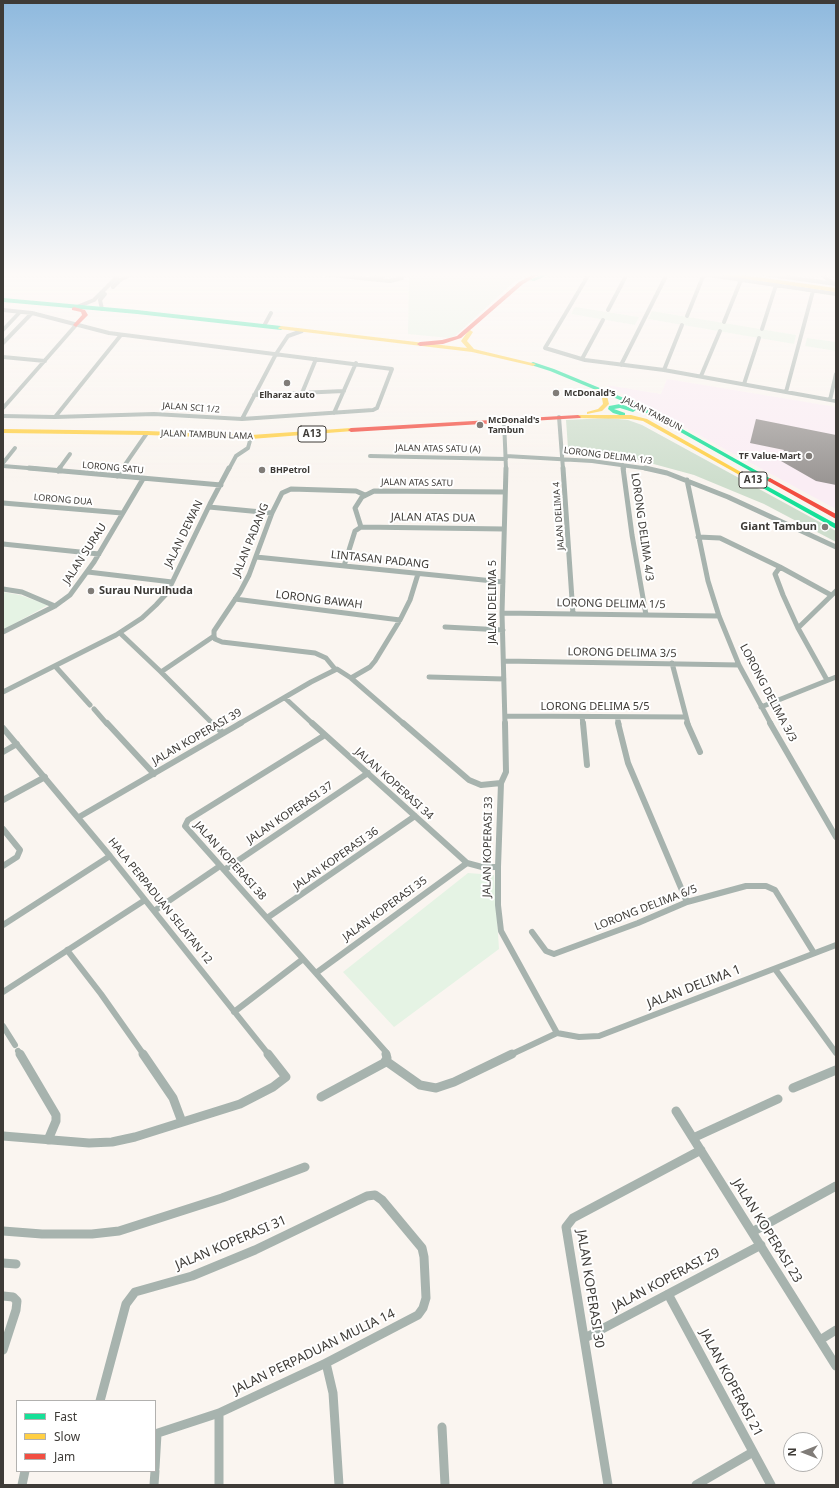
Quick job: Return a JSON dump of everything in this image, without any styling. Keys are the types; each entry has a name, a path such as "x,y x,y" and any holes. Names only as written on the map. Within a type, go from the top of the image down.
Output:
{"main road":[{"name":"JALAN TAMBUN","path":"416,343 472,350 530,362 634,404 836,517"},
{"path":"420,344 426,343"},
{"path":"465,343 472,350"},
{"path":"579,416 600,410 606,404 605,397 590,386"},
{"path":"631,417 615,412 611,409 612,407 620,406 641,413 702,445 724,454"},
{"path":"579,416 631,417"},
{"name":"JALAN TAMBUN LAMA","path":"5,430 147,433 196,436 250,442 504,420 579,416"},
{"name":"JALAN TAMBUN","path":"631,417 645,420 670,433 836,527"}],"street":[{"path":"3,408 60,343"},
{"path":"55,417 115,343"},
{"path":"190,343 356,364 334,413"},
{"path":"242,419 283,343"},
{"path":"548,343 545,348 582,359 701,376 836,401"},
{"path":"582,359 590,343"},
{"path":"621,365 632,343"},
{"path":"664,370 675,343"},
{"path":"701,376 715,343"},
{"path":"744,384 757,343"},
{"path":"786,392 799,343"},
{"path":"3,357 45,361"},
{"path":"302,393 316,359"},
{"name":"JALAN SCI 1/2","path":"3,416 55,417 154,414 242,419 373,410 377,407 392,369 389,367 356,364"},
{"path":"830,400 836,374"},
{"path":"254,395 344,391"},
{"name":"JALAN DELIMA 4","path":"557,417 563,459 573,614"},
{"name":"JALAN DELIMA 5","path":"501,783 506,772 506,716 502,613 506,457 504,420"},
{"path":"117,476 132,457 147,433"},
{"name":"JALAN DEWAN","path":"3,692 120,633 142,618 156,605 167,593 208,507 238,454 250,442"},
{"path":"3,465 15,448"},
{"path":"58,471 70,454"},
{"name":"JALAN ATAS SATU (A)","path":"370,456 506,457"},
{"name":"LORONG DELIMA 1/3","path":"506,457 563,459 650,469 687,480 728,496 836,547"},
{"name":"LORONG SATU","path":"3,465 221,485"},
{"name":"LORONG DELIMA 4/3","path":"623,465 632,534 646,614"},
{"name":"JALAN SURAU","path":"3,632 55,606 70,595 88,572 143,479"},
{"name":"LORONG DELIMA 3/3","path":"687,480 708,581 719,616 739,665 836,837"},
{"name":"JALAN ATAS SATU","path":"306,490 356,491 365,494 379,490 505,492"},
{"name":"JALAN PADANG","path":"214,636 214,631 249,575 280,495 284,491 306,490"},
{"path":"344,566 355,530 361,526 355,508 365,494"},
{"name":"LORONG DUA","path":"3,503 122,513"},
{"path":"208,507 272,513"},
{"name":"JALAN ATAS DUA","path":"361,526 504,529"},
{"path":"698,537 720,538 780,567 831,595"},
{"path":"3,544 99,554"},
{"name":"LINTASAN PADANG","path":"256,557 503,582"},
{"path":"780,567 775,574 798,628 827,680"},
{"path":"88,572 172,582"},
{"path":"351,678 370,667 375,661 400,620 410,600 418,574"},
{"path":"3,589 22,592 55,606"},
{"path":"798,628 836,591"},
{"name":"LORONG BAWAH","path":"235,599 400,620"},
{"name":"LORONG DELIMA 1/5","path":"502,613 719,616"},
{"path":"445,627 503,630"},
{"path":"120,633 223,733"},
{"path":"161,672 214,636"},
{"name":"JALAN KOPERASI 33","path":"214,636 215,639 222,642 315,653 326,658 335,670 340,670 351,678 469,780 482,785 501,783 498,867 498,905 501,931 557,1033"},
{"name":"LORONG DELIMA 3/5","path":"504,661 739,665"},
{"path":"672,663 685,717 700,752"},
{"path":"55,666 154,774"},
{"name":"JALAN KOPERASI 39","path":"79,817 325,674 335,670"},
{"path":"429,677 504,679"},
{"path":"761,706 836,677"},
{"name":"JALAN KOPERASI 34","path":"285,698 467,862 482,867 498,867"},
{"name":"LORONG DELIMA 5/5","path":"506,716 685,717"},
{"path":"582,717 587,765"},
{"path":"617,717 628,762 687,902"},
{"name":"HALA PERPADUAN SELATAN 12","path":"3,728 79,817 286,1077 273,1087 240,1104 182,1122"},
{"name":"JALAN KOPERASI 38","path":"325,735 186,822 186,827 383,1048 387,1055 386,1061"},
{"path":"3,752 17,744"},
{"name":"JALAN KOPERASI 37","path":"154,911 368,773"},
{"path":"3,800 45,777"},
{"name":"JALAN KOPERASI 36","path":"267,918 415,816"},
{"path":"3,828 20,850 17,857 3,866"},
{"path":"3,925 110,856"},
{"name":"JALAN KOPERASI 35","path":"316,973 467,862"},
{"name":"LORONG DELIMA 6/5","path":"532,932 546,951 554,954 638,923 687,902 746,886 760,886 770,888 779,896 814,954"},
{"path":"3,992 145,900"},
{"name":"JALAN DELIMA 1","path":"557,1033 579,1037 599,1036 836,945"},
{"path":"3,1136 89,1143 112,1142 136,1137 182,1122 173,1098 101,994 67,950"},
{"path":"234,1012 303,959"},
{"path":"775,969 836,1053"},
{"path":"3,1026 56,1115 56,1121 48,1140"},
{"path":"321,1097 386,1061 420,1085 436,1088 454,1082 557,1033"},
{"path":"793,1088 836,1070"},
{"path":"693,1138 778,1099"},
{"name":"JALAN KOPERASI 23","path":"676,1110 836,1366"},
{"name":"JALAN KOPERASI 30","path":"608,1485 566,1227 573,1218 701,1150"},
{"path":"3,1231 42,1234 92,1234 119,1231 222,1198 305,1167"},
{"path":"752,1232 836,1186"},
{"name":"JALAN KOPERASI 31","path":"100,1400 126,1304 135,1292 192,1276 255,1250 371,1195 379,1197 382,1200 422,1248"},
{"name":"JALAN KOPERASI 29","path":"584,1338 760,1245"},
{"name":"JALAN PERPADUAN MULIA 14","path":"156,1434 219,1413 326,1363 418,1315 423,1308 426,1298 424,1257 422,1248"},
{"path":"3,1263 16,1264"},
{"name":"JALAN KOPERASI 21","path":"668,1294 772,1485"},
{"path":"3,1296 13,1297 17,1301 16,1310 3,1350"},
{"path":"820,1340 836,1330"},
{"path":"326,1363 333,1393 339,1485"},
{"path":"219,1413 219,1485"},
{"path":"442,1427 445,1485"},
{"path":"696,1485 754,1452"},
{"path":"22,1485 25,1472"},
{"path":"154,1485 155,1472"}],"shaded area":[{"path":"667,379 836,407 836,509 606,385 661,394"}],"green space":[{"path":"806,343 836,343 836,351 805,346"},
{"path":"608,418 628,420 642,425 836,531 836,542 764,504 694,475 628,457 568,448 566,420"},
{"path":"3,592 20,595 48,605 3,630"},
{"path":"468,873 494,875 499,949 394,1027 343,972"}],"building":[{"name":"TF Value-Mart","path":"756,419 836,435 836,485 816,481 781,461 784,450 750,443"}],"traffic: fast":[{"path":"533,364 552,370 634,404 770,480"},
{"path":"623,414 615,412 611,409 611,407 620,406 633,410"},
{"path":"745,476 836,527"}],"traffic: slow":[{"path":"415,343 472,350 533,364"},
{"path":"466,343 472,350"},
{"path":"589,413 600,410 606,404 605,397 597,390"},
{"path":"578,417 631,417 645,420 745,476"},
{"path":"3,431 147,433 251,437 351,430"}],"traffic: jam":[{"path":"420,344 426,343"},
{"path":"351,430 578,417"},
{"path":"770,480 836,517"}],"place":[{"name":"Elharaz auto","path":"287,383"},
{"name":"McDonald's","path":"556,393"},
{"name":"McDonald's Tambun","path":"480,425"},
{"name":"TF Value-Mart","path":"809,456"},
{"name":"BHPetrol","path":"262,470"},
{"name":"Giant Tambun","path":"825,527"},
{"name":"Surau Nurulhuda","path":"91,591"}]}
